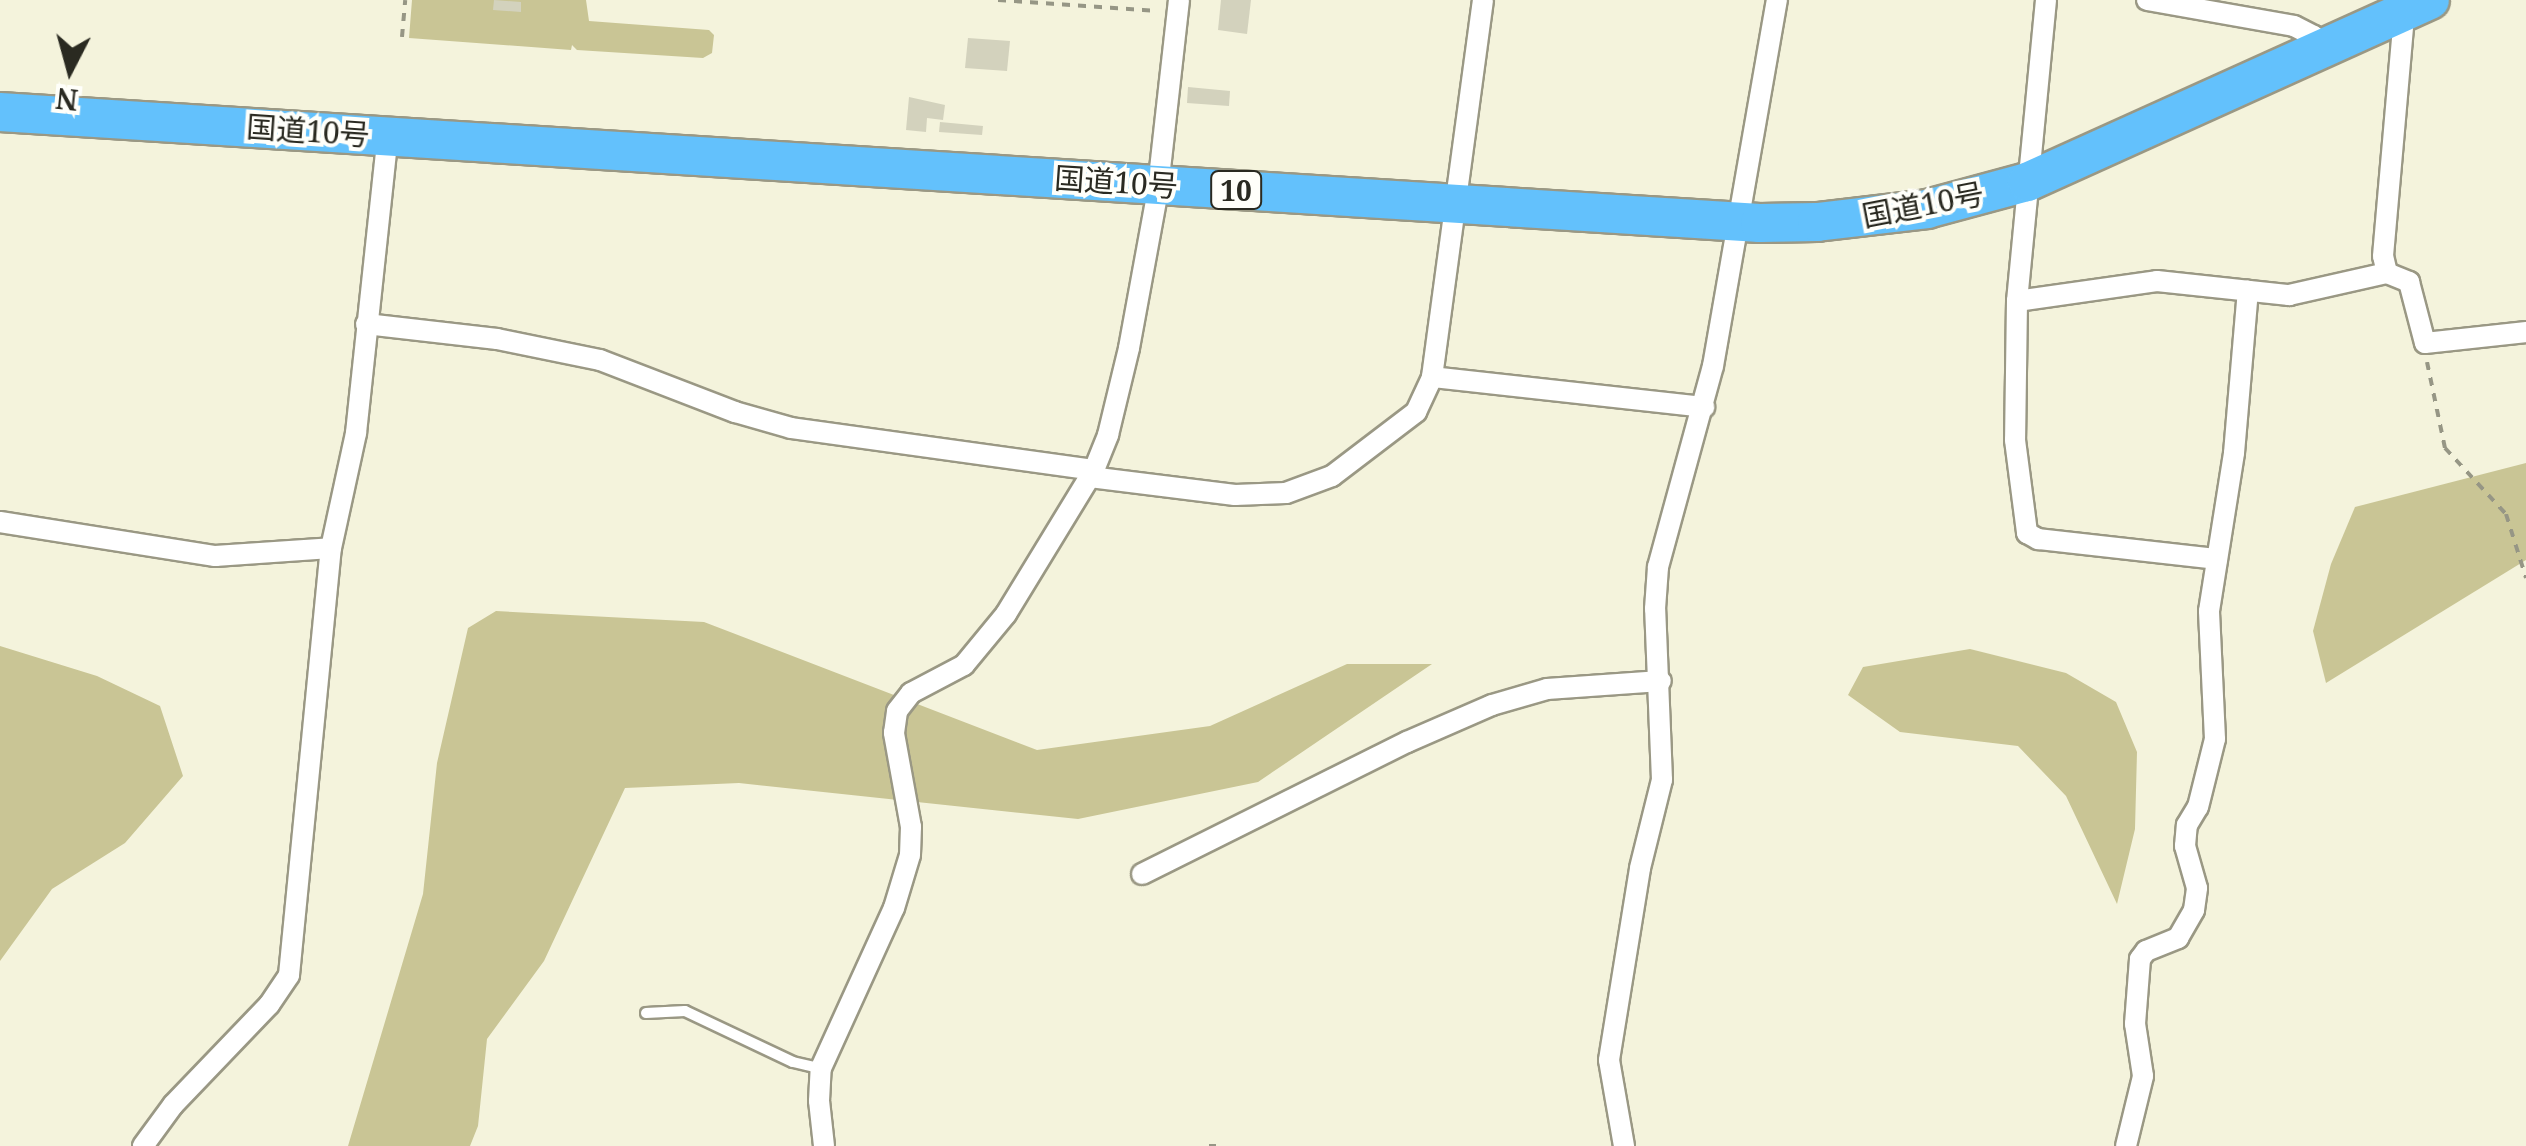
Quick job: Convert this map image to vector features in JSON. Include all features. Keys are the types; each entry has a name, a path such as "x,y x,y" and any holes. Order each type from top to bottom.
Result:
{"highway":[{"name":"国道10号","path":"0,112 1738,222 1871,218 1966,200 2027,182 2414,8"}],"street":[{"path":"366,324 497,339 600,360 735,412 791,428 1235,495 1286,493 1313,486 1402,425 1426,396 1432,378 1482,0"},
{"path":"1624,1146 1609,1060 1640,868 1662,780 1661,681 1655,609 1658,567 1704,407 1777,0"},
{"path":"2046,0 2018,302 2015,440 2027,534 2038,539 2216,560"},
{"path":"2148,0 2294,26 2314,36 2321,50"},
{"path":"824,1146 819,1101 822,1068 894,908 910,855 911,827 894,733 897,710 911,693 970,660 1006,614 1092,473 1108,435 1130,348 1158,185 1178,6"},
{"path":"2386,273 2383,256 2403,26 2414,8"},
{"path":"143,1146 172,1105 269,1004 289,975 331,548 356,433 388,136"},
{"path":"2018,302 2157,281 2288,295 2386,273 2408,282 2425,343 2526,332"},
{"path":"2126,1146 2143,1076 2135,1024 2140,958 2146,951 2178,938 2194,910 2197,888 2185,846 2186,826 2198,808 2215,739 2209,611 2234,453 2248,291"},
{"path":"1432,378 1704,407"},
{"path":"0,522 215,556 331,548"},
{"path":"1142,874 1407,742 1492,705 1547,690 1661,681"}],"lane":[{"path":"646,1013 686,1011 792,1062 822,1068"}],"path":[{"path":"402,37 404,0"},
{"path":"998,0 1178,6"},
{"path":"2425,343 2431,396 2445,448 2506,514 2526,578"}],"shaded area":[{"path":"412,0 586,0 589,21 709,30 714,35 712,53 703,58 577,50 572,45 571,50 409,38"},
{"path":"2526,463 2526,560 2326,683 2313,631 2331,564 2355,507"},
{"path":"496,611 704,622 1037,750 1210,726 1347,664 1432,664 1258,782 1078,819 739,783 625,788 544,961 487,1039 478,1126 470,1146 348,1146 423,894 437,763 468,628"},
{"path":"0,646 97,676 160,706 183,776 125,843 52,889 0,961"},
{"path":"1970,649 2066,673 2116,702 2137,752 2135,829 2117,904 2066,796 2018,746 1900,732 1848,695 1863,667"}],"building":[{"path":"494,0 521,2 521,12 493,10"},
{"path":"1221,0 1251,0 1247,34 1218,30"},
{"path":"968,38 1010,41 1007,71 965,68"},
{"path":"1188,87 1230,91 1229,106 1187,103"},
{"path":"909,97 945,105 943,120 927,118 926,132 906,130"},
{"path":"940,122 983,126 982,135 939,132"}]}
